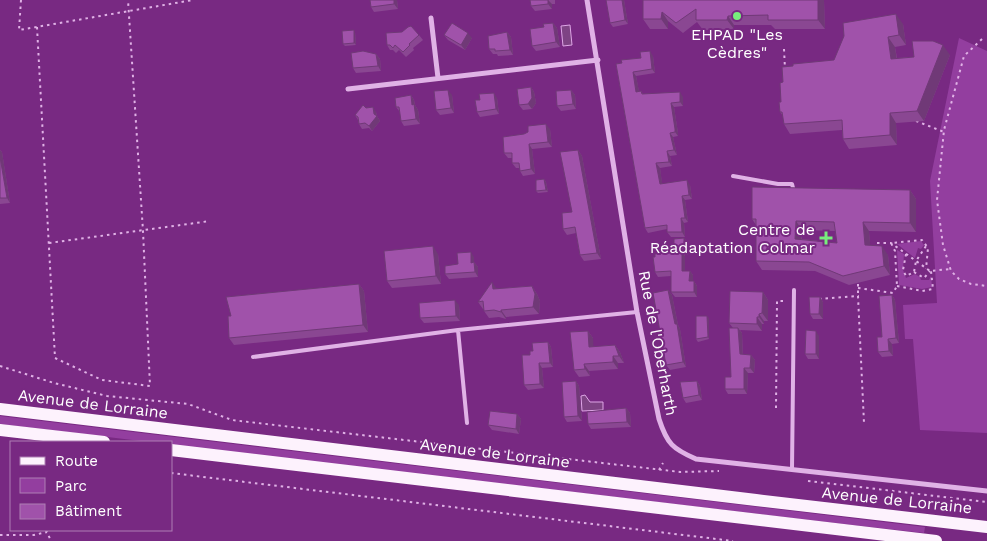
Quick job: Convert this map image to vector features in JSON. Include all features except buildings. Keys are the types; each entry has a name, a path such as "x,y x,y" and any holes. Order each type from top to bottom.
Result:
{"main road":[{"name":"Avenue de Lorraine","path":"0,409 987,527"},
{"path":"0,430 95,441"},
{"path":"172,450 936,541"}],"street":[{"name":"Rue de l'Oberharth","path":"588,0 636,312 659,419 664,436 672,447 696,460 987,490"},
{"path":"431,18 438,78"},
{"path":"348,89 598,60"}],"lane":[{"path":"733,176 778,184 792,184 794,193"},
{"path":"792,469 794,290"},
{"path":"253,357 458,330 636,312"},
{"path":"458,330 467,423"}],"path":[{"path":"21,0 19,30 193,0"},
{"path":"37,27 55,358 102,380 150,386 143,231 128,0"},
{"path":"982,39 964,56 944,132 937,200 943,246 950,269 959,278 971,284 987,286"},
{"path":"784,49 786,74"},
{"path":"914,120 944,132"},
{"path":"49,243 210,221"},
{"path":"877,243 922,240 928,248 926,269"},
{"path":"891,243 926,269 931,271 950,269"},
{"path":"858,288 893,293 897,286 895,251 891,243"},
{"path":"914,272 916,261 926,246"},
{"path":"906,253 903,270 906,276 914,272"},
{"path":"897,286 922,291 933,289 931,271"},
{"path":"914,272 924,278 931,271"},
{"path":"858,284 864,423"},
{"path":"776,408 777,301 858,296"},
{"path":"0,366 60,385 107,396 188,404 232,420 659,470 680,472 726,471"},
{"path":"659,470 662,463"},
{"path":"172,474 733,541"},
{"path":"802,480 987,502"},
{"path":"0,535 34,535 46,531 51,541"}],"green space":[{"path":"959,38 987,51 987,433 920,430 913,339 905,339 903,305 937,303 930,181"},
{"path":"921,241 924,245 921,249 918,248 915,258 897,244"},
{"path":"897,250 904,254 903,270 906,278 915,274 921,280 929,280 931,276 932,287 922,289 899,285"},
{"path":"0,416 925,527 924,533 172,445 172,441 141,441 0,424"}],"shaded area":[{"path":"570,25 572,45 563,46 561,26"},
{"path":"585,395 590,402 603,402 603,410 582,411 581,396"}],"place":[{"name":"EHPAD \"Les Cèdres\"","path":"737,16"},
{"name":"Centre de Réadaptation Colmar","path":"826,238"}]}
